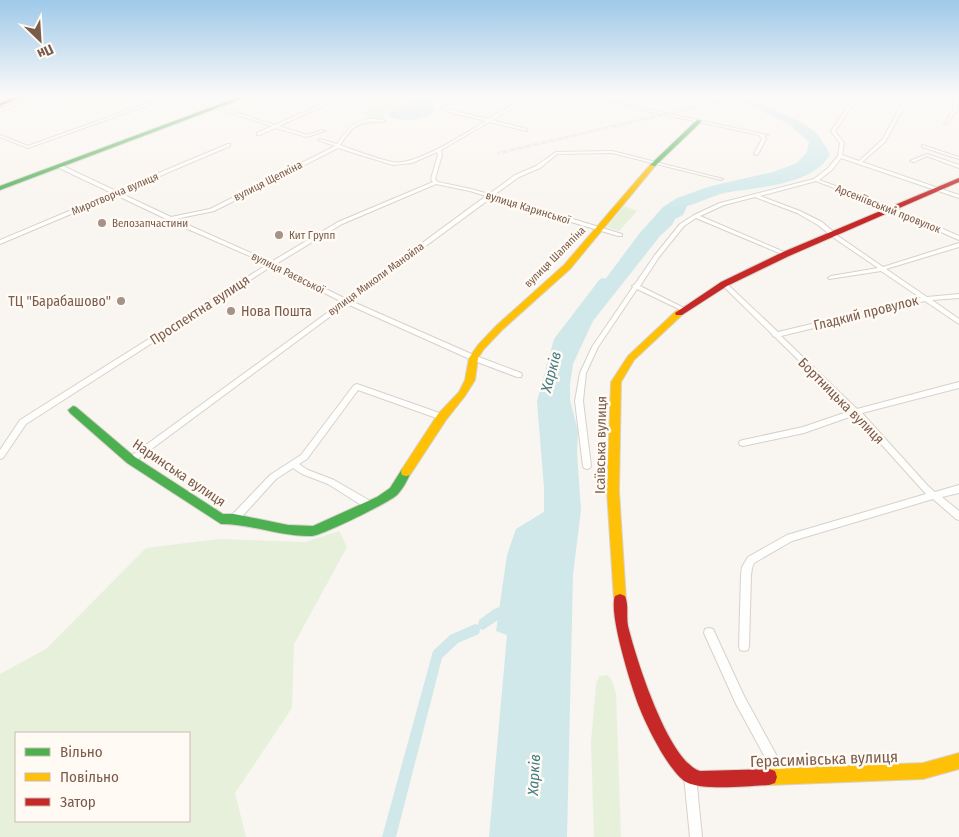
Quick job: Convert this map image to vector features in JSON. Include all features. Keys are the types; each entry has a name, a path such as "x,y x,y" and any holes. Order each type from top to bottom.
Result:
{"street":[{"path":"0,136 28,147 61,135"},
{"path":"0,188 143,135"},
{"name":"вулиця Щепкіна","path":"170,219 212,210 337,147 345,135"},
{"path":"320,140 393,164 418,160 464,135"},
{"name":"вулиця Шаляпіна","path":"394,491 442,417 462,394 470,380 474,358 481,347 499,328 567,267 600,230 621,201 655,163 684,135"},
{"path":"756,154 764,139 764,135"},
{"path":"587,466 579,401 583,373 595,347 657,256 682,225 696,216 722,204 816,180 830,169 840,156 842,143 836,135"},
{"path":"859,163 884,141 887,135"},
{"name":"Миротворча вулиця","path":"0,242 229,145"},
{"path":"923,146 959,158"},
{"path":"436,183 433,179 440,155 439,150"},
{"name":"вулиця Миколи Манойла","path":"131,460 517,176 538,167 553,155 561,153 612,152 721,179"},
{"path":"840,156 959,197"},
{"path":"912,161 926,156 959,167"},
{"name":"вулиця Раєвської","path":"59,166 170,219 272,264 345,301 474,358 519,375"},
{"name":"Арсеніївський провулок","path":"816,180 891,208 959,238"},
{"name":"Ісаївська вулиця","path":"690,776 675,762 646,707 621,624 612,491 616,382 631,358 683,309 724,284 786,254 959,180"},
{"name":"вулиця Каринської","path":"436,183 620,235"},
{"name":"Проспектна вулиця","path":"0,456 23,422 272,264 340,223 436,183"},
{"path":"755,196 800,213 959,322"},
{"path":"696,216 786,254"},
{"path":"831,278 858,274 959,245"},
{"name":"Бортницька вулиця","path":"724,284 775,336 856,412 925,488 959,516"},
{"path":"635,286 683,309"},
{"name":"Гладкий провулок","path":"775,336 926,299 959,296"},
{"path":"743,444 804,430 856,412 959,385"},
{"path":"234,519 273,477 304,457 358,387 442,417"},
{"name":"Наринська вулиця","path":"73,410 131,460 221,519 234,519 288,530 314,531 394,491"},
{"path":"293,464 305,472 331,482 369,505"},
{"path":"744,646 746,575 747,566 751,560 790,538 959,489"},
{"path":"709,633 740,700 781,775"},
{"name":"Герасимівська вулиця","path":"690,776 700,779 923,771 959,762"},
{"path":"690,776 696,837"}],"green space":[{"path":"624,206 637,211 619,231 607,227"},
{"path":"339,531 347,547 294,644 292,708 235,793 246,837 0,837 0,674 46,649 146,548 219,539 305,542"},
{"path":"608,675 616,693 621,837 594,837 591,742 596,685 599,676"}],"water":[{"path":"801,135 818,135 830,154 822,165 811,173 783,183 724,193 687,206 683,215 675,219 672,225 660,236 593,321 573,364 570,400 578,431 577,453 581,510 573,575 567,837 489,837 507,635 496,631 507,555 516,529 552,507 556,492 546,445 549,387 559,346 639,234 663,207 677,198 711,186 773,172 797,163 807,152 809,142"}],"waterway":[{"name":"Харків","path":"552,525 552,488 544,401 560,339 604,281"},
{"path":"483,624 498,613 508,610"},
{"path":"389,837 437,655 454,639 475,630"}],"railway":[{"path":"499,153 576,135"}],"traffic: fast":[{"path":"0,188 142,135"},
{"path":"652,166 684,135"},
{"path":"73,410 131,460 221,519 234,519 288,530 314,531 381,500 394,491 406,472"}],"traffic: slow":[{"path":"406,472 442,417 462,394 470,380 474,358 481,347 499,328 567,267 652,166"},
{"path":"620,600 613,491 616,382 631,358 679,313"},
{"path":"769,777 923,771 959,761"}],"traffic: jam":[{"path":"679,313 724,284 786,254 959,180"},
{"path":"620,600 621,624 646,707 675,761 690,776 700,779 769,777"}],"place":[{"name":"Велозапчастини","path":"102,223"},
{"name":"Кит Групп","path":"279,235"},
{"name":"ТЦ \"Барабашово\"","path":"121,301"},
{"name":"Нова Пошта","path":"231,311"}]}
